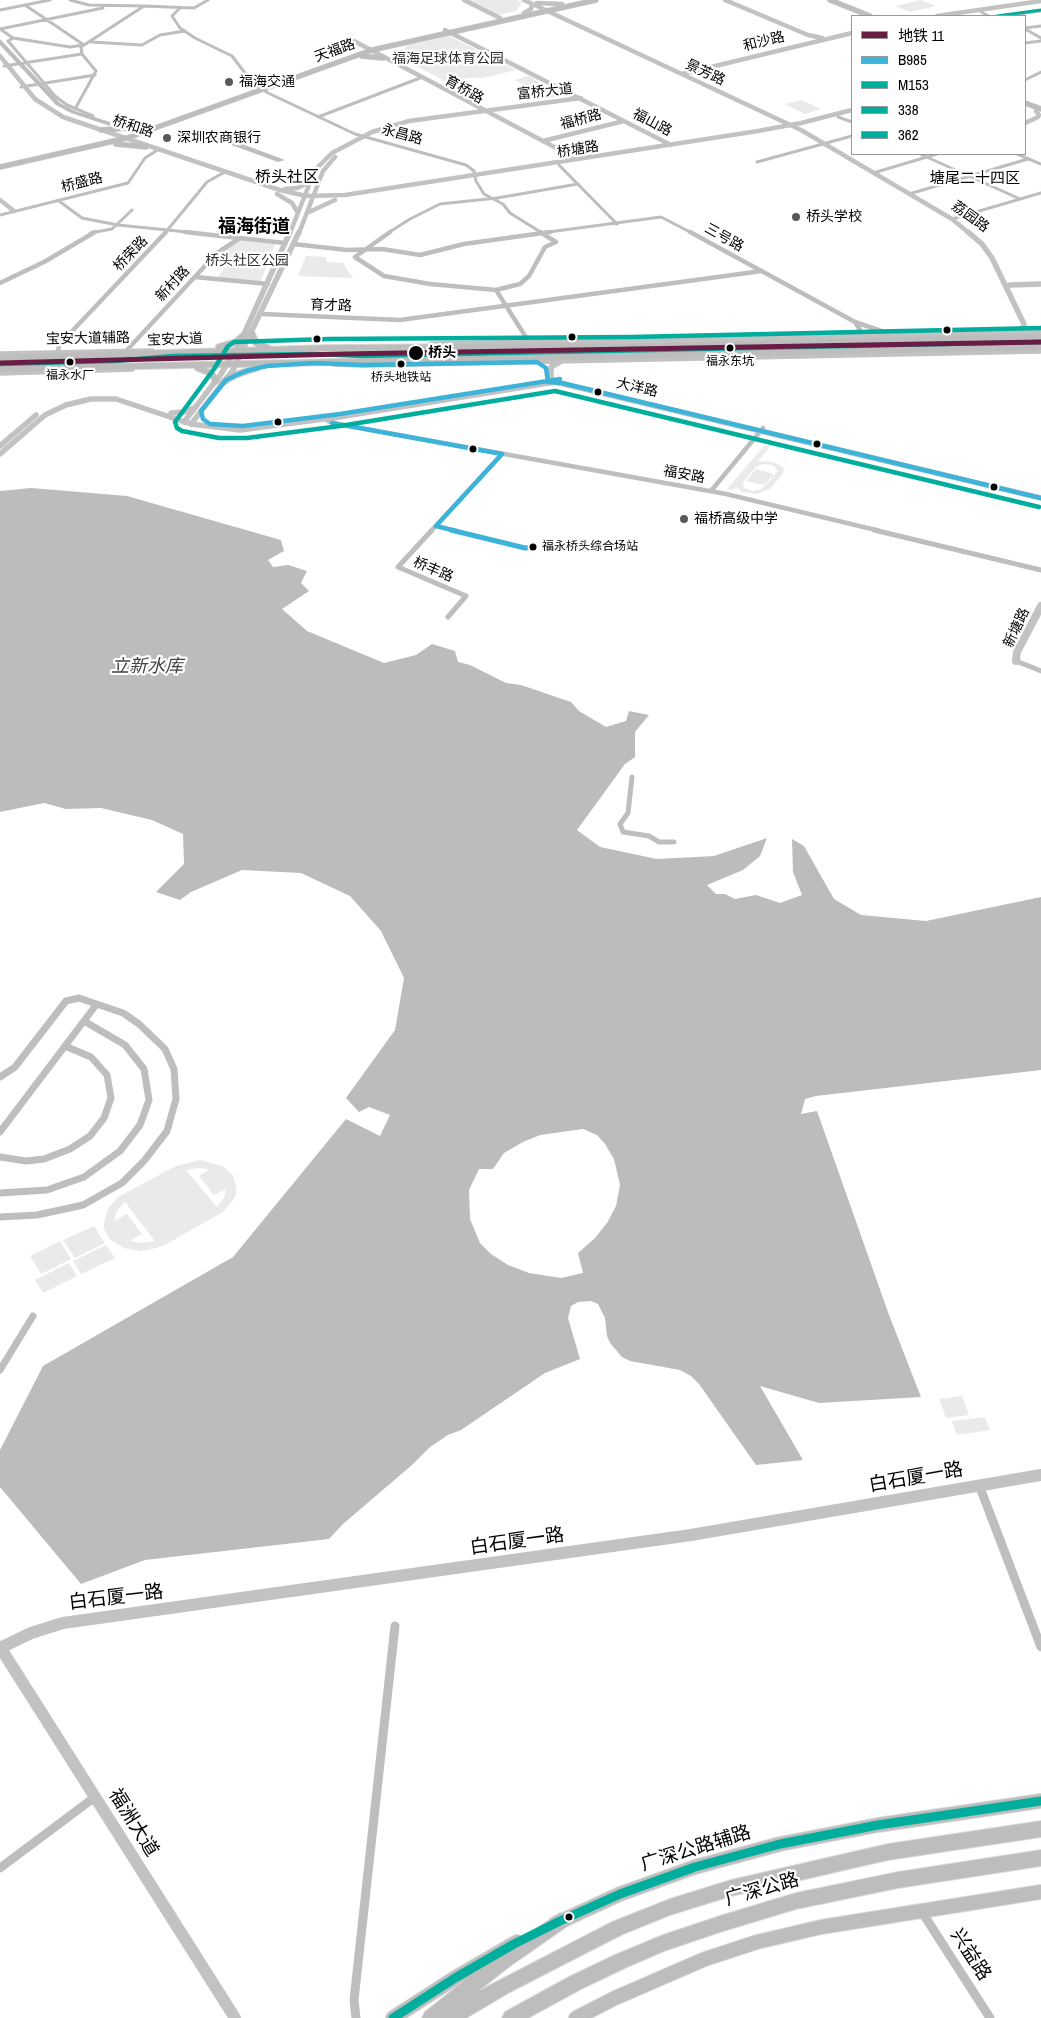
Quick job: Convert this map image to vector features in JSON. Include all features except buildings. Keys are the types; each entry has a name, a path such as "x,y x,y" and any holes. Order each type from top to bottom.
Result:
{"highway":[{"name":"广深公路","path":"450,2018 504,1986 568,1952 618,1928 679,1904 731,1888 888,1852 1041,1830"},
{"name":"广深公路","path":"511,2018 566,1988 663,1944 796,1901 898,1880 1041,1858"},
{"path":"431,2018 504,1960 560,1921"}],"main road":[{"name":"天福路","path":"258,88 346,59 369,49 399,44 500,18 582,0"},
{"name":"天福路","path":"564,5 596,0"},
{"path":"725,0 808,35"},
{"path":"532,2 564,5"},
{"path":"828,2 856,15"},
{"path":"828,2 867,15"},
{"name":"天福路","path":"0,165 84,144 121,137 369,49 531,14 546,9"},
{"path":"346,59 363,56 385,58 384,54 387,49 399,44"},
{"path":"1026,105 1039,111"},
{"path":"84,144 96,136 121,130 148,128"},
{"path":"148,128 142,138 148,146"},
{"name":"天福路","path":"0,165 96,136 121,137"},
{"path":"96,136 120,144 148,146"},
{"path":"239,351 244,335 305,197"},
{"path":"328,348 529,342 901,336 1041,331"},
{"path":"252,334 254,341 259,345 284,350"},
{"path":"187,353 227,346 236,342 244,335"},
{"name":"宝安大道","path":"0,358 328,348 641,346 1041,338"},
{"name":"宝安大道","path":"0,369 1041,347"},
{"name":"宝安大道辅路","path":"0,354 127,350 177,353"},
{"path":"550,381 551,366 563,361 1041,351"},
{"path":"198,409 219,382 246,371 267,366 290,364"},
{"path":"185,365 207,371 214,375 219,382"},
{"name":"大洋路","path":"210,424 243,426 323,417"},
{"name":"广深公路辅路","path":"393,2018 455,1978 560,1921 620,1894 695,1867 780,1844 878,1825 1041,1801"},
{"path":"576,2018 615,1998 705,1959 757,1942 822,1927 1041,1892"}],"street":[{"path":"0,10 50,0"},
{"path":"70,0 83,4 117,6 155,5 181,8 194,8 208,0"},
{"path":"132,0 143,6"},
{"path":"155,5 160,0"},
{"path":"464,0 500,18"},
{"name":"景芳路","path":"524,0 532,2 556,15 795,126"},
{"path":"524,13 531,9 532,2"},
{"path":"959,15 1041,2"},
{"path":"944,15 1041,2"},
{"path":"25,5 83,45"},
{"path":"561,15 564,5"},
{"path":"0,29 117,6"},
{"path":"0,29 13,38 70,47 83,45 91,42 143,6"},
{"path":"181,8 172,16 180,28 185,31"},
{"name":"景芳路","path":"546,9 795,126 875,172"},
{"path":"1010,15 1041,11"},
{"path":"981,12 987,15"},
{"path":"531,14 556,15"},
{"path":"1026,28 1041,26"},
{"path":"1026,29 1041,39"},
{"path":"91,42 142,45 160,35 185,31"},
{"name":"永昌路","path":"185,31 232,56 245,72 247,83 365,137 462,163 470,167 474,170 474,176 484,194 502,204 510,212 545,234"},
{"name":"福山路","path":"448,32 670,146"},
{"name":"和沙路","path":"684,74 851,33"},
{"path":"808,35 826,39"},
{"path":"808,35 814,42"},
{"path":"13,38 8,41 60,101 93,116"},
{"path":"1026,43 1041,39"},
{"path":"1034,42 1041,45"},
{"path":"75,109 96,71 80,50 83,45"},
{"name":"育桥路","path":"369,49 484,114 562,153"},
{"path":"2,62 26,63 82,54"},
{"name":"育桥路","path":"385,58 471,103 484,114 506,122 544,142 572,160"},
{"name":"桥和路","path":"2,62 35,103 46,111 96,136 121,137 273,190"},
{"path":"675,68 696,71 693,77"},
{"path":"1026,80 1041,72"},
{"path":"23,86 94,75"},
{"path":"318,116 420,78"},
{"name":"富桥大道","path":"305,197 318,166 332,153 365,137 436,118 484,114 503,108 578,99"},
{"name":"富桥大道","path":"436,118 484,114 578,99"},
{"path":"471,103 503,108"},
{"path":"506,122 502,117 504,113 518,108"},
{"name":"桥塘路","path":"795,126 851,111"},
{"name":"桥塘路","path":"474,176 559,165 795,126 851,111"},
{"path":"1026,124 1038,117 1039,111"},
{"path":"839,116 851,122"},
{"path":"1026,125 1041,118"},
{"name":"福桥路","path":"544,142 622,121"},
{"path":"756,162 851,136"},
{"name":"富桥大道","path":"314,198 322,175 329,163 365,137"},
{"name":"桥和路","path":"148,146 273,190 305,197"},
{"name":"桥塘路","path":"305,197 344,196 670,146"},
{"name":"桥盛路","path":"0,215 128,183 145,158 156,150"},
{"path":"922,155 1020,199"},
{"path":"875,172 933,155"},
{"path":"1019,155 1041,164"},
{"path":"911,193 1028,159"},
{"path":"559,165 617,224"},
{"name":"荔园路","path":"875,172 978,235 990,248 1027,320 1033,327 1041,331"},
{"name":"桥荣路","path":"58,352 59,345 158,242 207,182 223,173"},
{"path":"313,175 322,175"},
{"path":"273,190 293,188 311,182"},
{"path":"545,234 556,242 545,247 529,276 520,284 496,290 430,284 384,276 355,257 410,219 440,204 578,184"},
{"path":"318,187 328,193 344,196"},
{"path":"273,190 292,203 298,212"},
{"path":"954,219 1041,193"},
{"path":"308,212 344,196"},
{"path":"219,382 228,365 252,334 314,198"},
{"path":"0,200 14,211"},
{"path":"59,201 82,218 118,225 285,242"},
{"path":"0,283 44,262 91,233 112,229 132,210"},
{"name":"三号路","path":"617,224 661,217 855,322 879,331 901,336"},
{"name":"荔园路","path":"954,219 982,244 992,258 1024,324 1021,329 1015,332"},
{"path":"294,222 304,222"},
{"path":"293,244 347,250 382,249 400,253 420,254 464,244 617,224"},
{"name":"新村路","path":"127,350 217,253 240,238"},
{"name":"育才路","path":"262,314 400,320 762,271"},
{"path":"195,277 268,284"},
{"path":"1010,285 1041,284"},
{"path":"496,290 529,342"},
{"path":"851,337 860,330 855,322"},
{"path":"219,382 236,364 239,351"},
{"path":"314,363 363,365 563,361"},
{"path":"537,362 545,367 550,381"},
{"name":"宝安大道辅路","path":"0,373 117,370 172,365"},
{"name":"大洋路","path":"189,421 220,429 240,430 550,381 762,429 1041,496"},
{"path":"0,446 26,422 46,408 62,400 83,395 104,393 118,395 189,421"},
{"path":"0,454 45,415 66,405 86,399 116,399 189,421"},
{"path":"171,413 198,409"},
{"path":"189,421 198,409"},
{"path":"198,409 202,418 210,424"},
{"name":"福安路","path":"323,417 338,424 711,491 1041,570"},
{"name":"大洋路","path":"189,421 210,424"},
{"path":"711,491 762,429"},
{"name":"桥丰路","path":"448,617 466,596 398,567 502,454"},
{"name":"新塘路","path":"1016,661 1016,652 1041,606"},
{"path":"1016,661 1041,671"},
{"path":"632,777 628,813 620,824 623,832 649,836 659,842 674,842"},
{"path":"0,1077 15,1067 66,1001 79,998 123,1013 139,1024 165,1049 174,1069 176,1099 167,1131 144,1161 122,1183 83,1204 37,1215 0,1218"},
{"path":"1,1130 96,1005"},
{"path":"0,1193 47,1190 84,1177 120,1151 140,1125 149,1100 144,1069 125,1045 84,1021"},
{"path":"0,1157 26,1161 44,1159 70,1149 90,1136 104,1118 111,1098 107,1075 92,1057 65,1046"},
{"path":"0,1370 33,1316"},
{"name":"白石厦一路","path":"0,1647 31,1633 63,1622 691,1535 1041,1475"},
{"path":"979,1485 1041,1647"},
{"path":"356,2018 354,2000 395,1626"},
{"name":"福洲大道","path":"0,1647 235,2018"},
{"path":"0,1868 95,1797"},
{"name":"兴益路","path":"921,1911 990,2018"}],"green space":[{"path":"467,0 516,0 522,2 516,11 497,15"},
{"path":"921,0 936,6 910,12 895,6"},
{"name":"福海足球体育公园","path":"449,36 516,70 483,78 469,78 448,83 400,57 406,46"},
{"path":"528,76 561,94 549,98 515,80"},
{"path":"801,100 821,109 805,114 785,104"},
{"name":"桥头社区公园","path":"239,240 275,244 260,283 217,278 227,265 215,258"},
{"path":"306,256 326,257 327,262 343,263 353,278 298,276"},
{"path":"765,445 770,447 758,461 773,462 784,469 770,489 756,494 742,492 736,487 733,490 727,489","holes":["762,464 773,465 778,471 762,489 752,491 744,488 743,482 756,467"]},
{"path":"756,469 774,474 764,485 746,481"},
{"path":"200,1160 222,1166 233,1175 236,1194 233,1200 223,1212 165,1245 140,1251 124,1248 111,1240 104,1229 104,1222 108,1209 118,1197 176,1166","holes":["210,1169 199,1176 214,1195 226,1189 224,1198 217,1207 186,1170","125,1202 154,1240 154,1241 141,1243 130,1241 142,1234 127,1214 114,1221 117,1211"]},
{"path":"94,1226 105,1243 75,1258 63,1240"},
{"path":"60,1241 71,1259 41,1274 30,1256"},
{"path":"106,1245 115,1258 81,1274 73,1261"},
{"path":"69,1263 77,1276 43,1293 35,1280"},
{"path":"962,1396 969,1415 946,1418 939,1399"},
{"path":"985,1417 990,1430 957,1435 952,1421"}],"water":[{"path":"205,129 285,160 278,162 196,132"},
{"name":"立新水库","path":"31,488 127,496 281,540 284,551 268,560 273,567 288,565 307,571 301,583 309,591 282,609 307,631 384,663 416,655 432,644 455,651 458,662 470,665 506,683 521,685 571,702 579,711 606,727 626,721 629,711 649,715 635,732 635,757 625,764 577,830 600,847 657,859 714,856 767,838 760,856 743,870 707,885 716,894 725,894 735,899 756,895 780,903 802,895 793,872 792,839 804,846 834,899 861,915 926,921 1041,897 1041,1070 816,1096 805,1099 801,1114 817,1111 889,1315 921,1397 819,1403 760,1386 803,1460 756,1465 699,1384 691,1376 680,1370 630,1361 622,1357 610,1343 607,1336 605,1318 598,1304 591,1301 578,1302 571,1306 568,1318 580,1359 545,1373 461,1430 448,1435 430,1447 412,1465 343,1524 329,1539 145,1560 81,1584 0,1487 0,1450 43,1366 233,1257 346,1119 380,1136 390,1115 369,1107 359,1112 346,1098 395,1030 404,978 381,931 350,896 301,873 242,870 191,892 180,900 156,892 184,864 183,834 152,820 101,808 66,809 44,803 0,812 0,491","holes":["583,1129 597,1135 614,1159 620,1185 616,1206 607,1223 595,1238 578,1253 583,1273 561,1278 529,1273 508,1265 491,1254 480,1243 470,1219 469,1190 479,1169 493,1169 504,1153 540,1135"]}],"waterway":[{"path":"0,41 58,104 73,112 107,124"}],"metro line":[{"name":"11","path":"0,363 342,354 1041,342"}],"transit line":[{"name":"M153","path":"1004,15 1041,10"},
{"name":"M153","path":"1039,507 555,391 340,426 247,438 219,438 182,431 177,428 175,422 214,369 228,346 234,342 328,339 631,337 1041,328"},
{"name":"338","path":"0,364 116,361 172,356 314,354 363,356 1041,342"},
{"name":"B985","path":"201,411 226,380 246,371 267,366 314,363 363,365 537,362 546,368 548,382 562,383 1041,498"},
{"name":"B985","path":"201,411 203,419 210,424 243,426 340,414 560,379"},
{"name":"B985","path":"332,423 502,454"},
{"name":"B985","path":"436,526 502,454"},
{"name":"B985","path":"436,526 525,548 533,547"},
{"name":"362","path":"393,2018 455,1978 514,1944 620,1894 695,1867 780,1844 878,1825 1041,1801"}],"place":[{"name":"福海交通","path":"229,82"},
{"name":"深圳农商银行","path":"167,138"},
{"name":"桥头学校","path":"796,217"},
{"name":"福永东坑","path":"730,348"},
{"name":"桥头","path":"416,353"},
{"name":"福永水厂","path":"70,362"},
{"name":"桥头地铁站","path":"401,364"},
{"name":"福桥高级中学","path":"684,519"},
{"name":"福永桥头综合场站","path":"533,547"}],"district":[{"name":"桥头社区","path":"287,178"},
{"name":"塘尾二十四区","path":"975,179"},
{"name":"福海街道","path":"254,227"}]}
